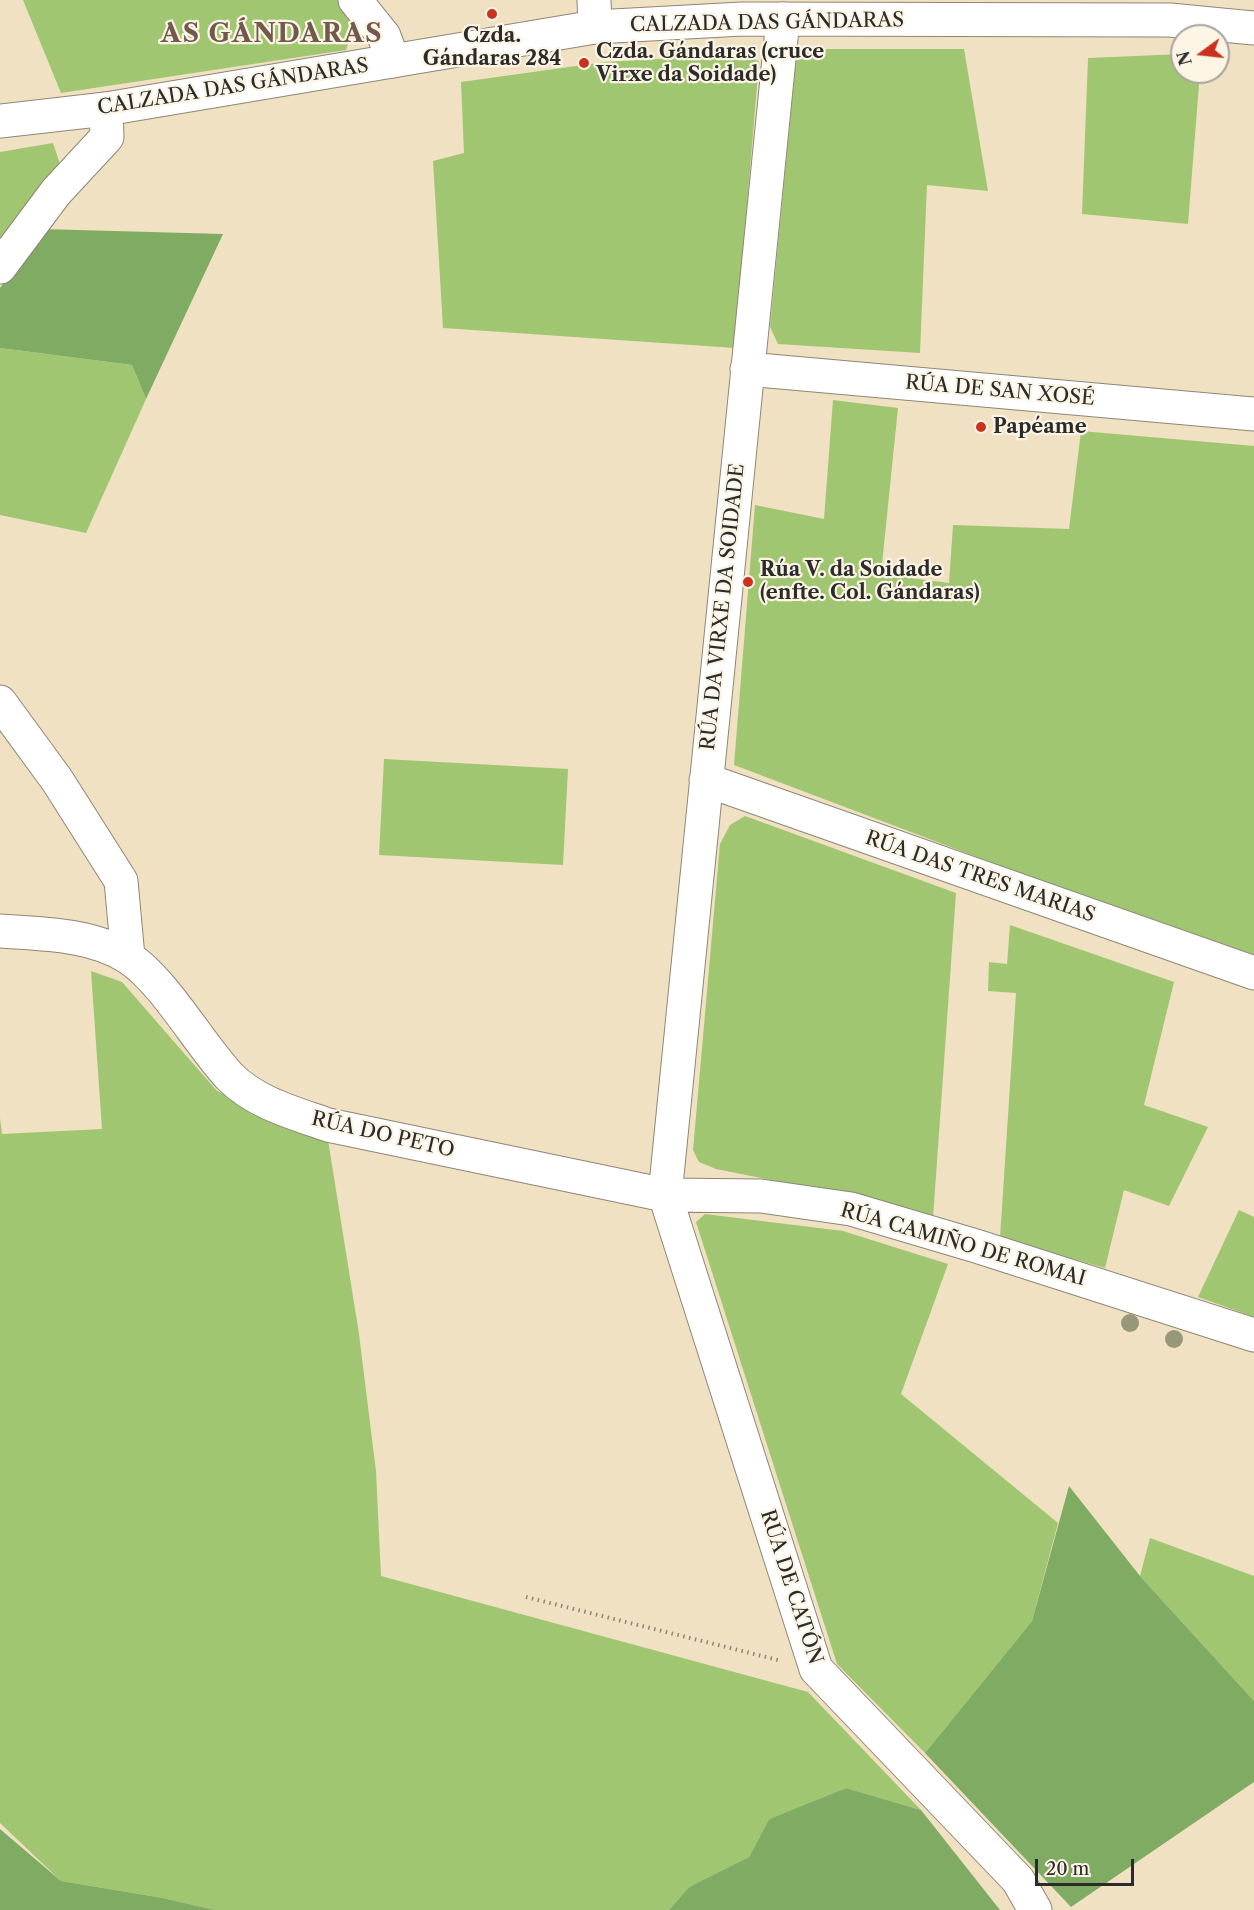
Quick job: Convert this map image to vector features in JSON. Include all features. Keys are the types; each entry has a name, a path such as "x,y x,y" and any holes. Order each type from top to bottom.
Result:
{"street":[{"path":"356,0 384,36 393,61"},
{"name":"CALZADA DAS GÁNDARAS","path":"0,121 106,109 393,61 594,14 783,20 1170,20 1254,28"},
{"name":"RÚA DA VIRXE DA SOIDADE","path":"665,1195 783,20"},
{"path":"0,267 56,192 106,136 106,109"},
{"name":"RÚA DE SAN XOSÉ","path":"747,369 1254,414"},
{"path":"0,702 57,780 121,881 128,957"},
{"name":"RÚA DAS TRES MARIAS","path":"706,780 1254,974"},
{"name":"RÚA DO PETO","path":"0,931 77,939 128,957 153,981 231,1077 249,1092 277,1107 328,1125 665,1195"},
{"name":"RÚA CAMIÑO DE ROMAI","path":"665,1195 761,1196 851,1209 976,1245 1254,1335"},
{"name":"RÚA DE CATÓN","path":"665,1195 816,1669 1018,1880 1035,1910"}],"path":[{"path":"526,1597 816,1669"}],"green space":[{"path":"23,0 342,0 351,19 352,30 346,50 61,93"},
{"path":"797,49 964,49 988,191 927,185 920,353 778,344 770,327"},
{"path":"748,54 759,62 735,348 443,328 433,161 464,153 461,82 605,62"},
{"path":"1170,55 1170,84 1199,84 1188,224 1082,214 1088,58"},
{"path":"53,143 61,167 0,240 0,152"},
{"path":"41,229 223,234 146,399 132,365 0,348 0,288"},
{"path":"0,348 132,365 146,399 86,533 0,515"},
{"path":"833,400 898,408 881,574 949,583 953,525 1069,529 1081,431 1254,446 1254,955 1027,876 734,765 755,505 824,519"},
{"path":"384,759 568,769 563,865 379,855"},
{"path":"745,816 956,893 933,1218 856,1197 716,1169 699,1162 693,1150 720,844 730,825"},
{"path":"1010,925 1174,982 1144,1105 1208,1127 1169,1206 1124,1190 1105,1268 1000,1238 1016,993 988,991 989,962 1007,964"},
{"path":"91,971 122,982 217,1091 328,1140 359,1334 376,1471 381,1576 808,1692 921,1810 846,1788 769,1819 749,1857 689,1887 669,1910 215,1910 163,1898 61,1881 0,1823 0,1118 2,1134 102,1129"},
{"path":"1239,1210 1254,1217 1254,1317 1198,1297"},
{"path":"705,1214 843,1231 948,1264 901,1394 1058,1523 1032,1621 925,1753 837,1664 696,1222"},
{"path":"1069,1486 1140,1576 1254,1701 1254,1782 1071,1907 925,1753 1032,1621"},
{"path":"1150,1538 1254,1576 1254,1701 1140,1576"},
{"path":"846,1788 921,1810 1000,1910 669,1910 689,1887 749,1857 769,1819"},
{"path":"0,1829 61,1881 163,1898 215,1910 0,1910"}],"place":[{"name":"Czda. Gándaras 284","path":"492,14"},
{"name":"Czda. Gándaras (cruce Virxe da Soidade)","path":"584,63"},
{"name":"Papéame","path":"981,427"},
{"name":"Rúa V. da Soidade (enfte. Col. Gándaras)","path":"748,582"}],"district":[{"name":"AS GÁNDARAS","path":"272,34"}]}
